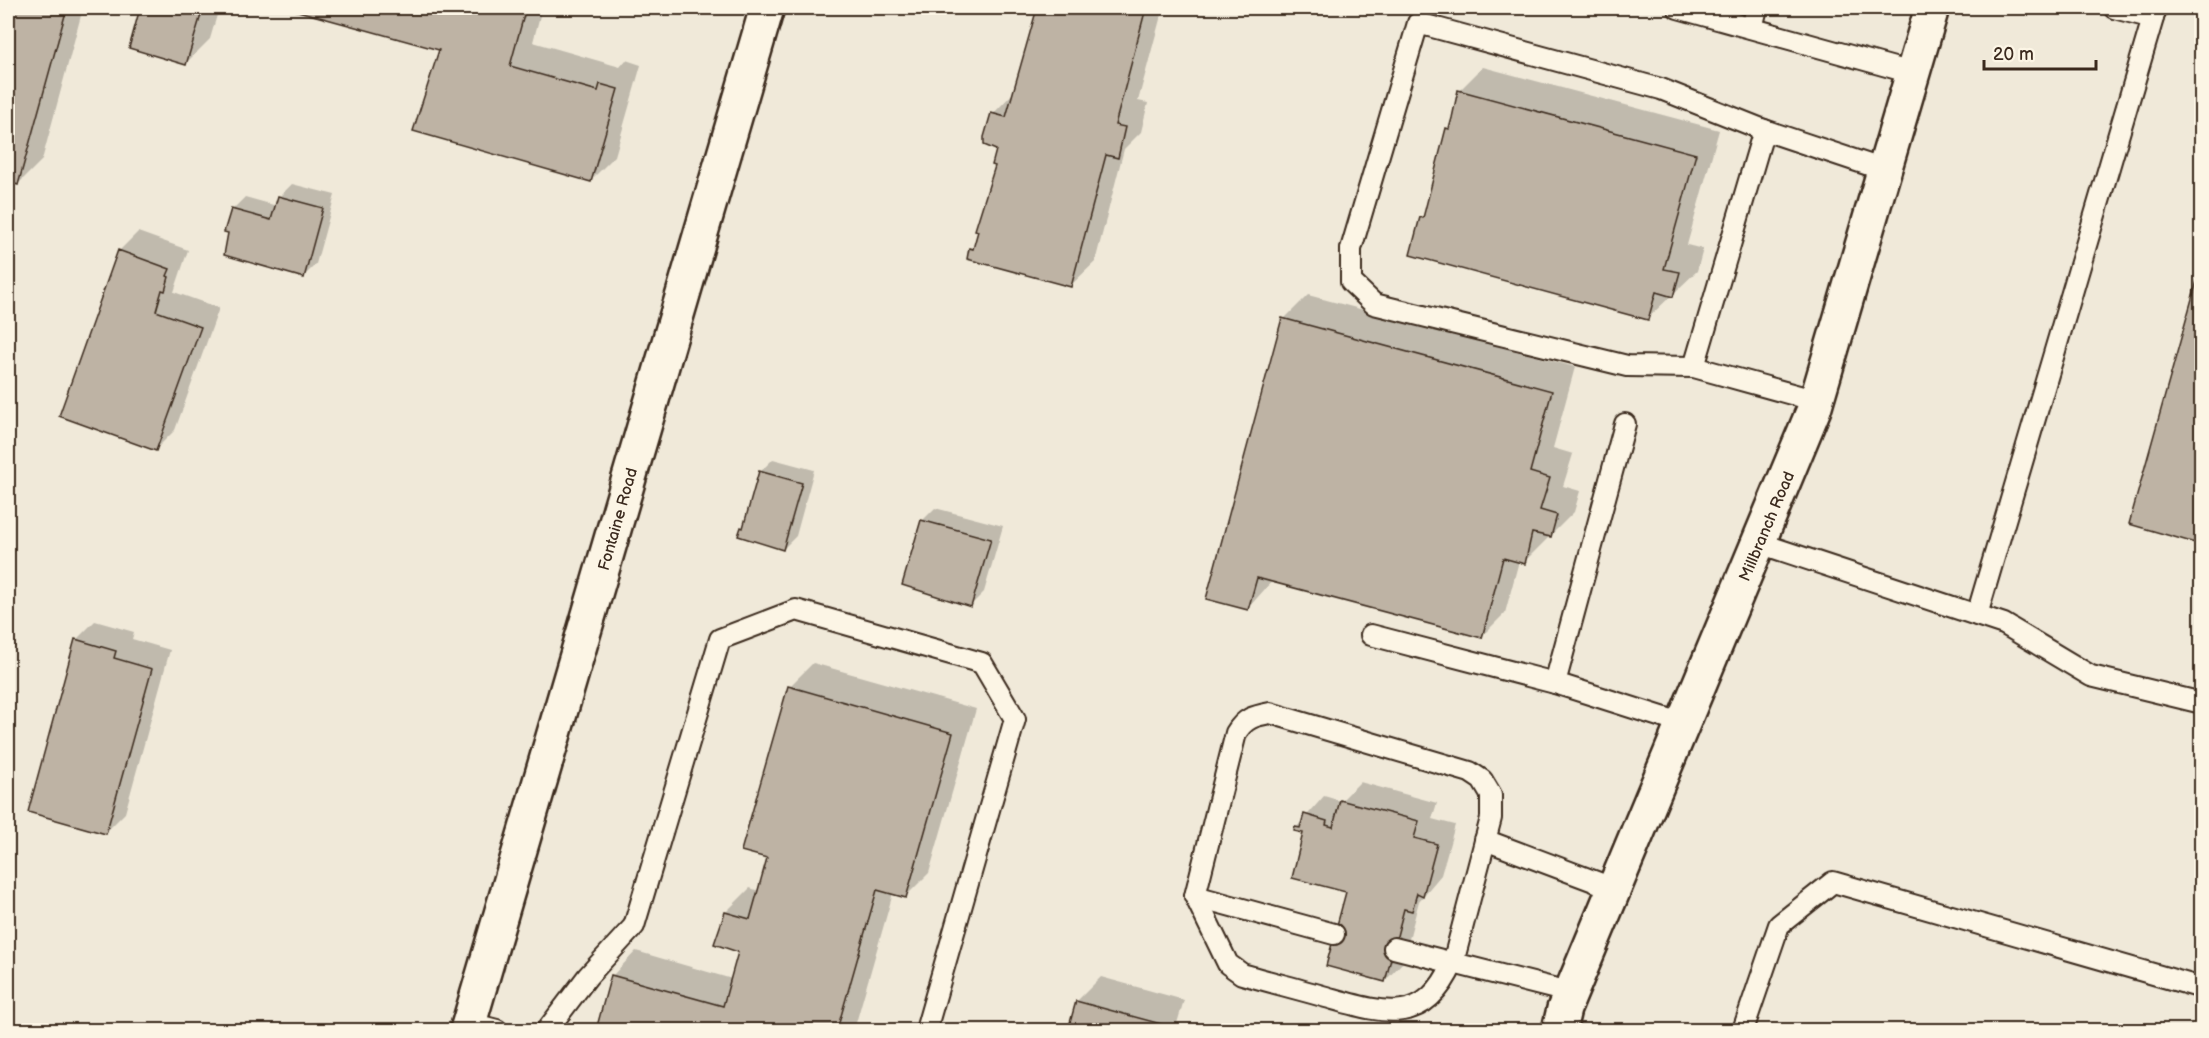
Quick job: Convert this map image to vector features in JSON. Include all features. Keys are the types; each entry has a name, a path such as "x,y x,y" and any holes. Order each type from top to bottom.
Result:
{"main road":[{"name":"Fontaine Road","path":"478,1028 767,8"},
{"name":"Millbranch Road","path":"1559,1030 1572,993 1817,400 1932,8"}],"lane":[{"path":"1678,8 1912,73"},
{"path":"1752,28 1757,8"},
{"path":"1977,615 2155,13 2114,8"},
{"path":"1817,400 1694,367 1627,366 1374,304 1351,282 1351,249 1418,23 1661,89 1764,130 1884,170"},
{"path":"1694,367 1764,130"},
{"path":"1555,683 1625,424"},
{"path":"1759,543 2004,624 2091,676 2202,703"},
{"path":"546,1030 588,976 634,926 720,639 796,610 982,663 1015,719 926,1030"},
{"path":"1371,635 1555,683 1683,724"},
{"path":"1270,713 1470,772 1482,780 1491,795 1491,818 1485,840 1453,963 1443,985 1429,999 1412,1008 1395,1012 1371,1010 1242,974 1228,964 1195,896 1236,733 1242,723 1254,716 1270,713"},
{"path":"1485,840 1615,889"},
{"path":"1743,1030 1779,925 1833,882 2202,988"},
{"path":"1195,896 1334,934"},
{"path":"1394,948 1572,993"}],"building":[{"path":"8,8 67,8 18,185 8,182"},
{"path":"140,8 203,8 186,65 129,48"},
{"path":"287,8 526,8 510,66 598,91 600,84 618,89 591,182 413,131 439,50"},
{"path":"1037,8 1146,8 1115,125 1125,127 1118,158 1106,155 1071,287 967,259 969,248 973,249 978,231 975,230 995,166 992,165 996,150 984,145 984,137 991,113 1006,117"},
{"path":"1458,90 1696,154 1664,269 1680,272 1673,297 1656,292 1648,320 1410,255 1420,217 1423,218 1446,128 1449,129"},
{"path":"278,196 323,208 304,278 224,255 228,233 224,232 231,209 271,220"},
{"path":"118,250 170,269 165,291 162,290 156,311 201,327 156,451 59,416"},
{"path":"2202,263 2202,545 2129,524"},
{"path":"1282,318 1552,391 1530,472 1550,478 1540,510 1557,515 1551,537 1532,533 1525,564 1503,558 1482,638 1257,578 1248,610 1206,599"},
{"path":"759,471 802,483 783,550 738,536 741,527 743,528"},
{"path":"921,520 991,539 971,607 902,585"},
{"path":"75,639 116,651 114,658 152,669 106,834 28,812"},
{"path":"788,686 953,733 906,898 877,890 837,1030 596,1030 611,975 723,1006 738,952 714,944 725,912 750,919 767,858 741,851"},
{"path":"1340,800 1419,821 1414,838 1437,844 1423,896 1417,893 1412,911 1404,909 1385,982 1326,966 1346,892 1292,878 1303,833 1294,831 1295,827 1300,828 1304,814 1327,821 1326,825 1333,827"},
{"path":"1076,1001 1161,1024 1159,1030 1068,1030"}]}
